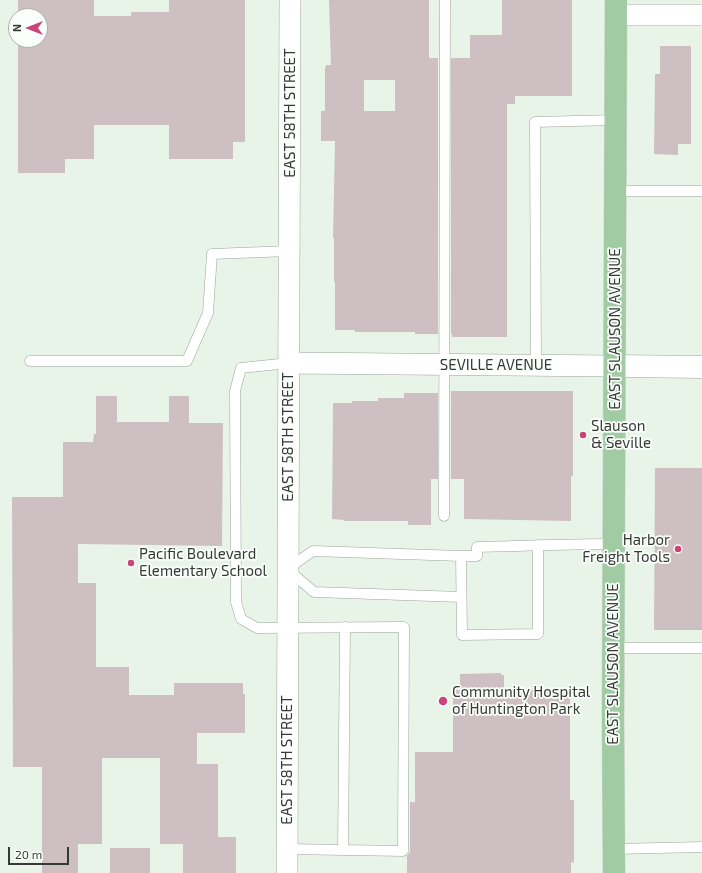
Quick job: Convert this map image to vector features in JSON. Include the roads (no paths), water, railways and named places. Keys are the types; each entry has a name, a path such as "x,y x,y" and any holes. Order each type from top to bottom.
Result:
{"main road":[{"name":"EAST SLAUSON AVENUE","path":"614,873 613,648 616,7"}],"street":[{"name":"EAST 58TH STREET","path":"287,873 290,0"},
{"path":"616,7 702,15"},
{"name":"SEVILLE AVENUE","path":"289,363 702,367"}],"lane":[{"path":"444,516 445,0"},
{"path":"536,365 535,122 615,120"},
{"path":"615,191 702,191"},
{"path":"30,361 187,361 208,313 212,254 289,251"},
{"path":"287,850 403,851 404,627 256,628 241,619 236,602 235,391 241,368 289,363"},
{"path":"460,596 314,592 287,569 313,551 478,556 478,547 614,544"},
{"path":"460,556 462,635 538,634 538,545"},
{"path":"343,850 345,627"},
{"path":"613,648 702,648"},
{"path":"613,849 702,847"}],"place":[{"name":"Slauson & Seville","path":"583,435"},
{"name":"Harbor Freight Tools","path":"678,549"},
{"name":"Pacific Boulevard Elementary School","path":"131,563"},
{"name":"Community Hospital of Huntington Park","path":"443,701"}]}
